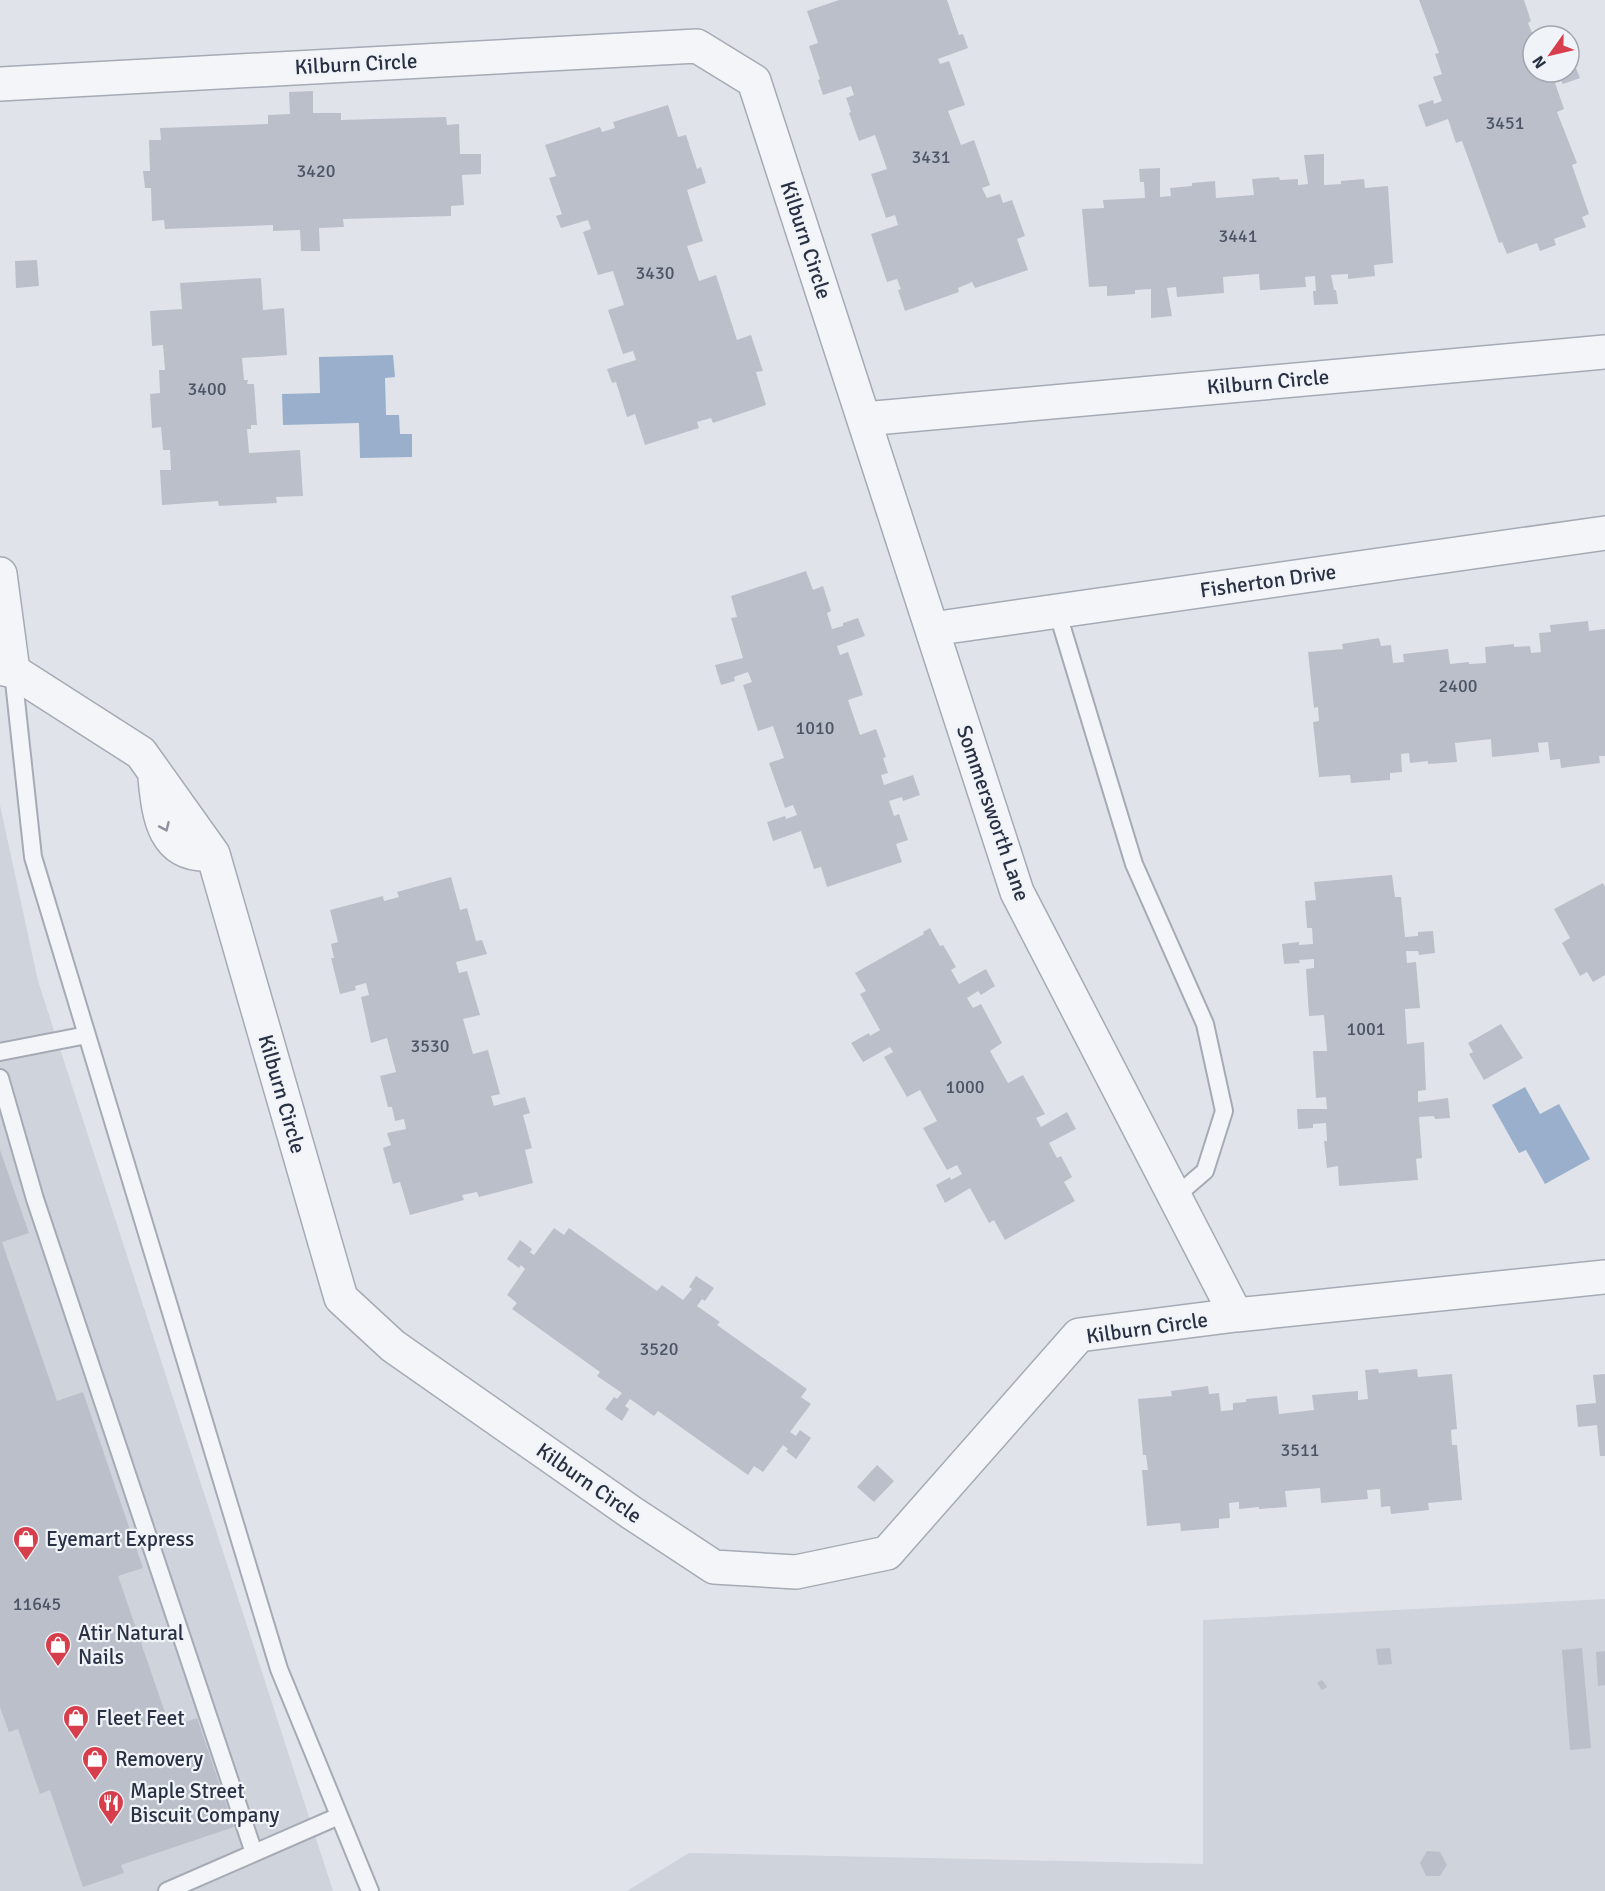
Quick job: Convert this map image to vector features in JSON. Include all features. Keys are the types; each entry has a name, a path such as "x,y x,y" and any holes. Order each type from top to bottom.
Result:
{"street":[{"name":"Kilburn Circle","path":"0,84 697,46 754,81 864,419 1605,352"},
{"name":"Sommersworth Lane","path":"864,419 1017,892 1236,1315"},
{"name":"Fisherton Drive","path":"932,629 1605,533"},
{"path":"0,574 7,669"},
{"name":"Kilburn Circle","path":"7,669 141,753 154,770 159,811 166,833 176,845 199,855 213,854 341,1298 393,1346 632,1513 714,1567 796,1572 887,1553 1079,1335 1236,1315 1605,1277"}],"lane":[{"path":"1057,611 1134,864 1205,1024 1224,1111 1204,1171 1176,1196"},
{"path":"7,669 33,857 279,1669 370,1891"},
{"path":"0,1052 87,1035"},
{"path":"0,1078 35,1199 254,1853"},
{"path":"167,1891 339,1816"}],"shaded area":[{"path":"0,805 38,981 333,1891 0,1891"},
{"path":"1605,1599 1605,1891 627,1891 689,1853 1203,1864 1203,1620"}],"water":[{"path":"393,355 395,377 385,378 386,415 399,415 400,434 412,434 412,457 360,458 359,423 283,425 282,394 320,393 319,357"},
{"path":"1525,1087 1540,1114 1559,1104 1590,1159 1545,1184 1526,1150 1519,1153 1492,1105"}],"building":[{"path":"839,0 947,0 959,35 963,34 968,48 938,59 940,64 949,61 965,105 948,111 961,145 974,140 990,185 982,188 987,198 1000,194 1003,203 1012,200 1025,236 1017,239 1028,270 975,288 972,282 958,288 959,292 905,311 897,279 887,282 871,234 898,225 895,215 886,218 871,174 887,169 875,135 859,141 846,98 854,95 851,86 823,95 809,46 818,43 807,11"},
{"path":"1419,0 1524,0 1531,21 1528,24 1521,24 1521,84 1555,84 1564,109 1557,112 1577,163 1572,165 1589,214 1582,217 1586,227 1554,239 1556,245 1540,251 1537,243 1507,254 1502,242 1499,243 1462,141 1456,143 1448,119 1426,127 1418,105 1433,100 1434,104 1442,101 1433,77 1442,74 1435,54 1439,53"},
{"path":"313,91 313,113 341,113 341,120 446,117 447,125 459,124 460,154 481,154 481,174 462,175 464,205 451,206 451,216 343,219 344,227 319,228 320,251 301,251 300,230 273,231 273,225 165,229 164,220 152,221 151,188 145,188 143,171 150,171 149,140 161,140 160,128 268,124 268,115 290,114 289,92"},
{"path":"668,105 678,137 686,135 697,169 701,167 706,183 687,190 703,241 687,246 699,281 716,275 737,340 751,335 763,371 756,372 766,405 713,423 711,418 697,422 699,428 645,445 635,414 627,417 616,382 612,383 607,369 636,360 633,351 623,354 608,310 624,305 613,271 598,275 583,232 591,229 588,220 561,228 556,216 562,214 549,178 556,176 545,145 600,127 602,132 615,128 613,122"},
{"path":"1324,154 1324,185 1364,179 1365,188 1388,186 1393,263 1374,265 1375,276 1348,279 1348,274 1331,275 1338,304 1314,305 1315,276 1305,277 1306,287 1260,290 1259,274 1223,277 1224,293 1177,297 1176,287 1167,288 1172,316 1151,318 1151,289 1135,290 1135,294 1107,296 1107,286 1089,287 1082,209 1104,208 1103,200 1145,198 1144,182 1140,182 1139,169 1160,168 1160,197 1171,196 1170,188 1215,181 1216,198 1254,195 1252,179 1279,177 1280,180 1298,179 1298,185 1308,184 1304,155"},
{"path":"37,260 39,286 16,288 15,261"},
{"path":"261,278 263,310 284,308 287,355 242,358 244,380 248,380 247,384 254,384 257,425 251,425 251,429 247,429 249,453 300,450 303,496 276,497 277,503 219,506 218,501 162,505 160,470 171,470 170,450 163,450 161,427 152,428 150,394 160,393 159,370 165,370 163,345 152,346 150,311 182,309 180,283"},
{"path":"806,571 813,590 823,586 831,611 827,613 832,629 858,618 865,636 837,646 840,655 848,652 863,695 848,700 860,735 876,729 886,757 883,758 888,773 881,775 884,785 913,775 920,795 903,801 902,797 889,801 894,816 899,814 908,840 896,844 902,862 827,887 821,867 814,869 801,831 773,841 767,822 797,815 793,805 785,808 769,763 784,758 773,726 758,731 743,685 752,682 748,672 734,677 735,681 721,685 715,665 743,658 731,618 737,617 731,596"},
{"path":"1588,621 1589,631 1605,629 1605,756 1599,756 1600,763 1561,768 1560,759 1550,760 1548,742 1538,743 1539,752 1492,757 1491,739 1455,743 1457,762 1410,763 1409,753 1401,754 1402,772 1390,773 1390,780 1351,783 1350,775 1319,777 1313,722 1319,721 1318,707 1314,708 1308,652 1343,649 1342,644 1379,638 1381,646 1391,645 1393,663 1404,662 1403,654 1448,649 1450,664 1486,663 1485,647 1514,644 1514,647 1530,646 1531,653 1541,652 1539,633 1551,632 1550,625"},
{"path":"1392,875 1395,897 1401,897 1405,937 1418,936 1418,932 1433,931 1435,953 1419,955 1418,951 1406,951 1407,963 1416,962 1420,1008 1405,1009 1407,1044 1424,1042 1426,1090 1418,1091 1418,1102 1448,1098 1450,1118 1419,1117 1422,1158 1416,1159 1418,1180 1339,1186 1338,1166 1327,1168 1324,1141 1327,1141 1326,1123 1313,1124 1313,1128 1298,1129 1297,1109 1327,1109 1326,1097 1316,1098 1313,1051 1327,1051 1324,1015 1309,1016 1306,969 1314,968 1314,959 1284,964 1282,944 1299,942 1299,945 1313,944 1312,928 1307,928 1305,901 1316,900 1314,882"},
{"path":"451,877 460,910 467,908 476,941 482,940 487,954 456,962 459,973 467,971 480,1015 463,1019 473,1054 488,1050 500,1094 491,1096 494,1106 525,1097 530,1113 523,1115 532,1148 525,1150 533,1183 479,1197 477,1192 462,1195 464,1200 410,1215 400,1182 393,1184 383,1148 391,1145 387,1133 406,1129 404,1119 395,1121 392,1107 388,1107 380,1076 396,1072 387,1038 371,1043 361,997 369,995 366,983 355,986 356,990 340,994 331,958 334,958 331,944 338,942 330,910 383,896 384,901 399,897 397,892"},
{"path":"1603,883 1605,887 1605,975 1593,982 1587,972 1580,976 1562,943 1570,938 1554,909"},
{"path":"930,928 956,967 951,970 959,984 986,969 995,986 981,995 978,991 967,998 973,1008 981,1004 1002,1043 990,1051 1008,1083 1023,1075 1045,1114 1036,1118 1041,1127 1067,1112 1076,1129 1049,1143 1057,1158 1061,1156 1072,1177 1064,1182 1075,1201 1005,1240 994,1220 989,1223 970,1188 945,1203 936,1185 950,1177 951,1180 962,1174 957,1165 947,1170 923,1128 937,1121 920,1090 907,1097 884,1057 893,1052 890,1047 863,1062 851,1043 880,1030 860,994 866,991 855,973 924,934 923,932"},
{"path":"1501,1024 1523,1058 1484,1080 1469,1054 1473,1052 1468,1043"},
{"path":"0,1150 29,1233 2,1242 57,1401 83,1392 143,1568 118,1576 170,1727 197,1718 234,1827 121,1865 124,1873 83,1887 50,1790 40,1794 18,1729 9,1732 0,1707"},
{"path":"554,1228 564,1235 569,1228 657,1291 662,1285 683,1300 692,1289 689,1287 696,1276 714,1288 705,1301 702,1299 697,1306 720,1322 717,1325 807,1389 801,1397 811,1404 790,1432 796,1436 800,1430 811,1438 796,1459 786,1451 788,1449 783,1445 763,1472 754,1466 748,1475 658,1411 654,1416 630,1399 625,1406 629,1409 622,1421 605,1409 614,1397 617,1399 622,1393 597,1376 600,1372 512,1309 517,1303 507,1295 525,1269 521,1265 519,1268 507,1259 520,1240 532,1249 530,1252 534,1255"},
{"path":"1378,1369 1379,1373 1417,1369 1418,1377 1452,1374 1457,1429 1451,1430 1452,1445 1457,1445 1462,1500 1428,1503 1429,1510 1391,1514 1390,1506 1381,1507 1380,1489 1367,1490 1368,1499 1321,1503 1320,1488 1285,1491 1287,1507 1239,1509 1239,1502 1229,1503 1230,1518 1219,1519 1219,1528 1181,1531 1180,1523 1147,1526 1142,1470 1148,1470 1146,1455 1143,1455 1138,1399 1172,1396 1171,1391 1208,1386 1209,1394 1219,1393 1221,1411 1233,1410 1233,1403 1246,1402 1246,1399 1277,1396 1279,1414 1314,1410 1312,1395 1358,1391 1358,1400 1368,1399 1365,1370"},
{"path":"1605,1374 1605,1456 1600,1456 1597,1425 1578,1427 1576,1405 1596,1403 1593,1375"},
{"path":"877,1465 894,1481 874,1502 857,1487"},
{"path":"1390,1648 1392,1664 1378,1665 1376,1649"},
{"path":"1582,1648 1591,1748 1570,1750 1562,1650"},
{"path":"1605,1651 1605,1685 1598,1686 1596,1652"},
{"path":"1322,1680 1327,1687 1322,1690 1317,1683"},
{"path":"1427,1851 1440,1852 1447,1865 1440,1876 1426,1876 1420,1863"}],"place":[{"name":"Eyemart Express","path":"26,1562"},
{"name":"Atir Natural Nails","path":"58,1668"},
{"name":"Fleet Feet","path":"76,1741"},
{"name":"Removery","path":"95,1782"},
{"name":"Maple Street Biscuit Company","path":"111,1826"}]}
